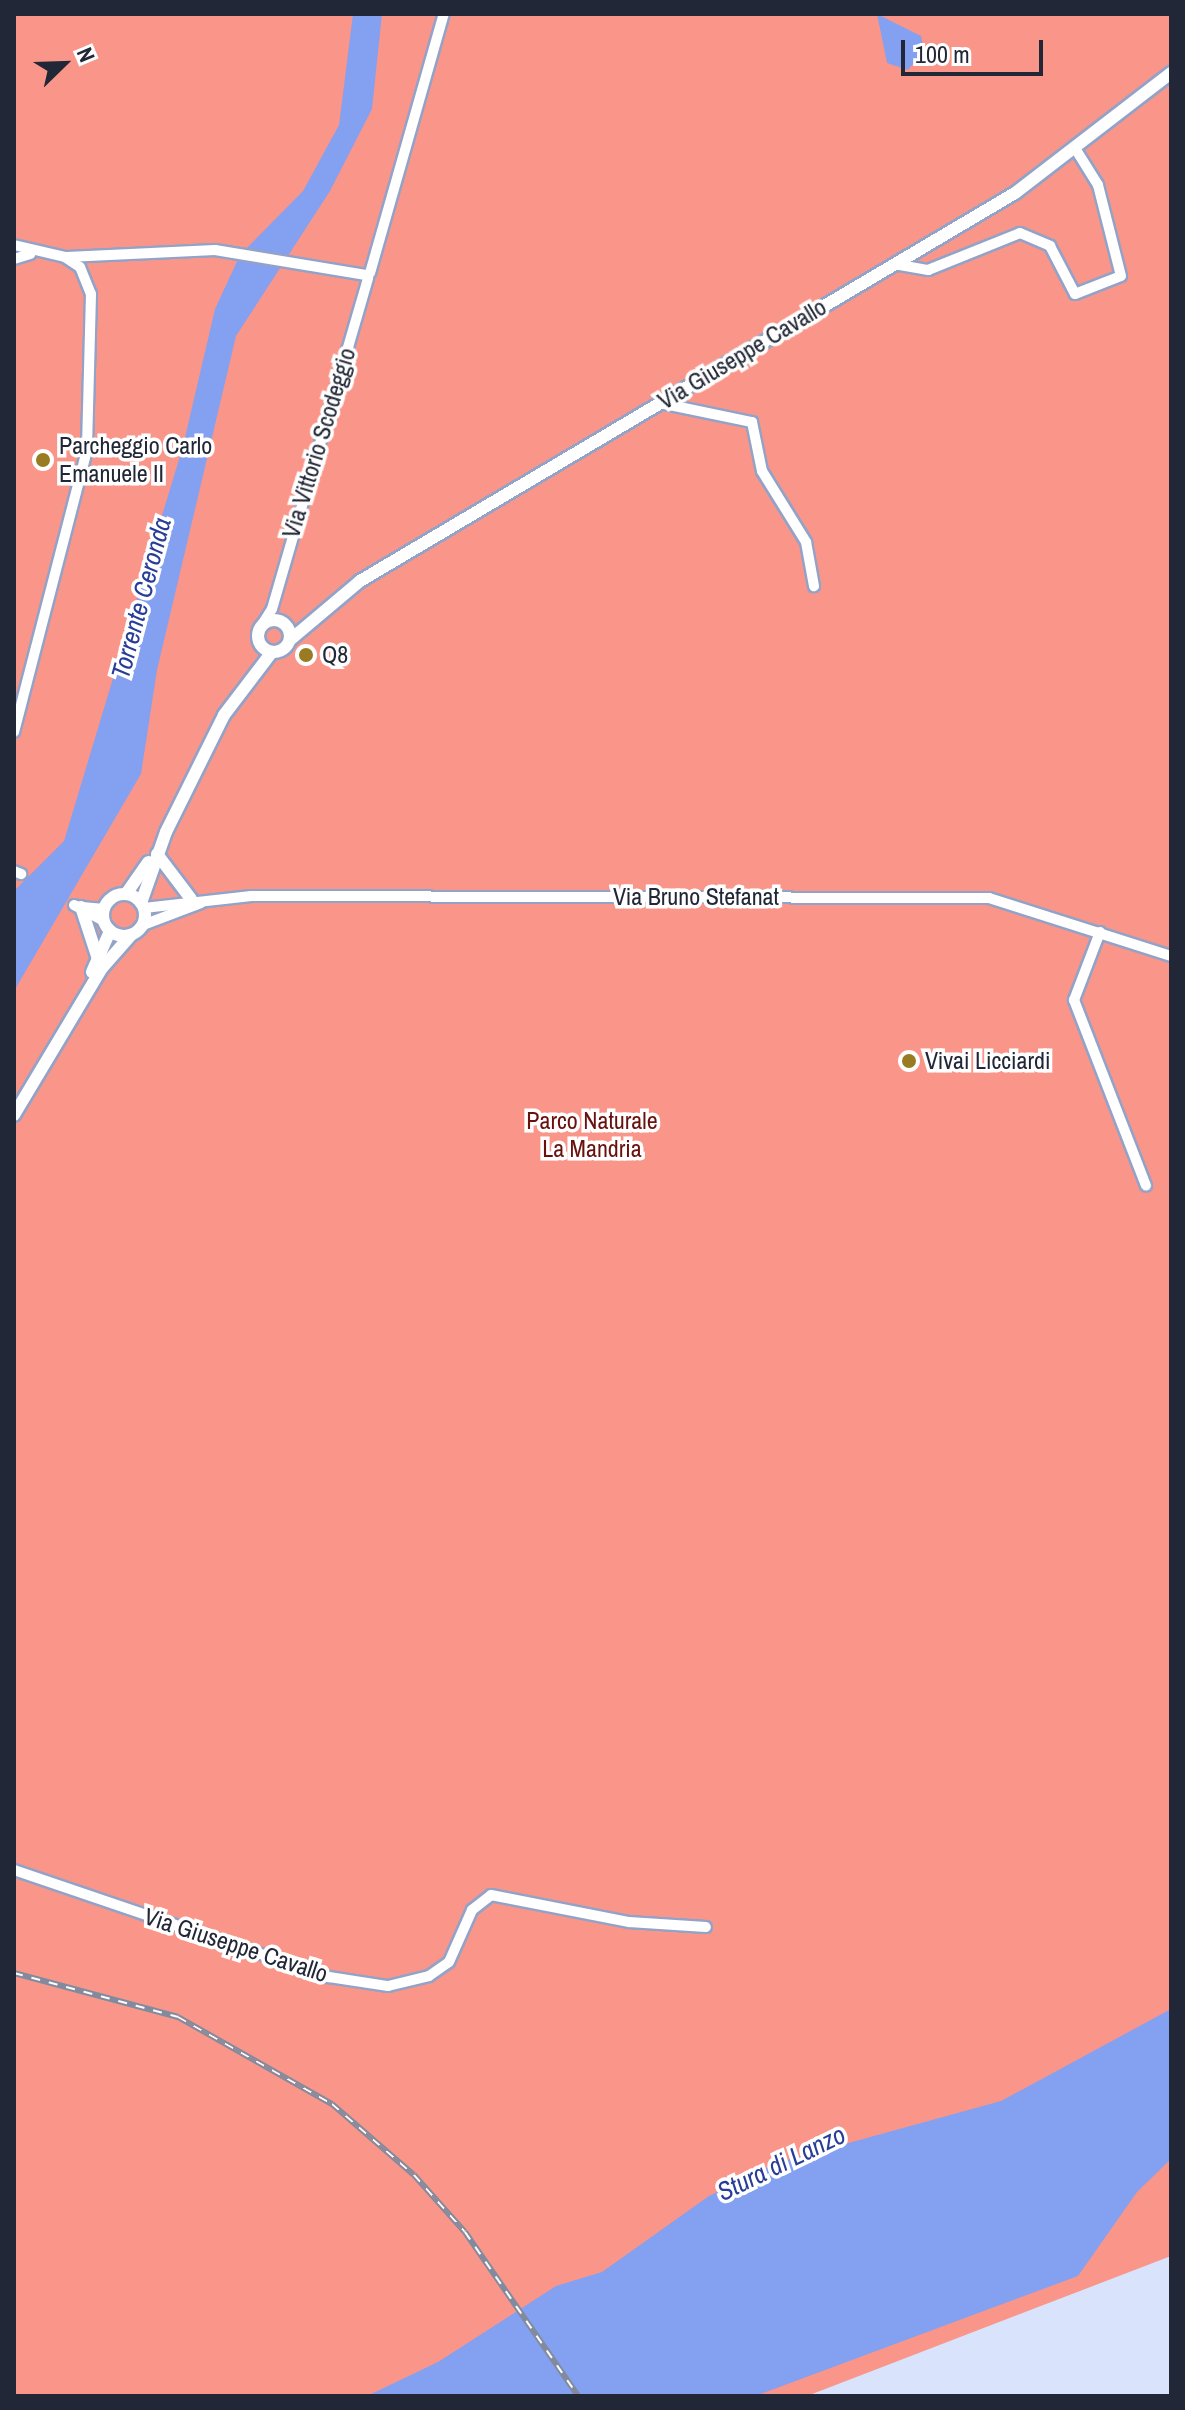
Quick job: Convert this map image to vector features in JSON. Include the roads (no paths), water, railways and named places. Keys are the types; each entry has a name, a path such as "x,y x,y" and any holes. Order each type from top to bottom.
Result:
{"street":[{"name":"Via Vittorio Scodeggio","path":"274,614 444,14"},
{"name":"Via Giuseppe Cavallo","path":"267,649 360,581 1077,152 1171,73"},
{"path":"894,264 928,270 1020,233 1050,246 1075,294 1121,276 1098,185 1077,152"},
{"path":"14,245 30,254"},
{"path":"14,259 30,254 65,257 215,250 292,259 368,275"},
{"path":"14,732 87,450 91,294 80,267 65,257"},
{"path":"660,403 752,422 762,471 806,542 814,586"},
{"path":"14,1115 102,968 143,925 143,905 166,832 224,715 256,671 267,649 260,628 274,614 289,634"},
{"path":"14,1099 97,965 106,920 166,832"},
{"path":"157,854 191,899"},
{"path":"126,894 143,905"},
{"name":"Via Bruno Stefanat","path":"143,905 191,899 989,898 1171,956"},
{"name":"Via Bruno Stefanat","path":"143,925 211,900"},
{"path":"77,906 131,935"},
{"path":"77,906 97,944 97,965"},
{"path":"1100,932 1074,1000 1146,1186"},
{"name":"Via Giuseppe Cavallo","path":"14,1870 329,1977 388,1986 429,1976 449,1962 472,1910 491,1895 629,1922 706,1927"}],"water":[{"name":"Torrente Ceronda","path":"353,14 382,14 372,109 330,191 236,336 157,670 141,774 14,991 14,891 64,841 183,446 215,309 240,255 303,191 339,125"},
{"path":"877,14 921,36 924,50 908,70 887,63"},
{"name":"Stura di Lanzo","path":"1171,2009 1171,2159 1137,2192 1078,2276 755,2396 367,2396 438,2362 556,2286 602,2272 709,2196 776,2163 1001,2101"}],"railway":[{"path":"14,1973 178,2017 332,2104 414,2175 465,2232 578,2396"}],"place":[{"name":"Parcheggio Carlo Emanuele II","path":"43,460"},
{"name":"Q8","path":"306,655"},
{"name":"Vivai Licciardi","path":"909,1061"}],"park label":[{"name":"Parco Naturale La Mandria","path":"592,1135"}]}
